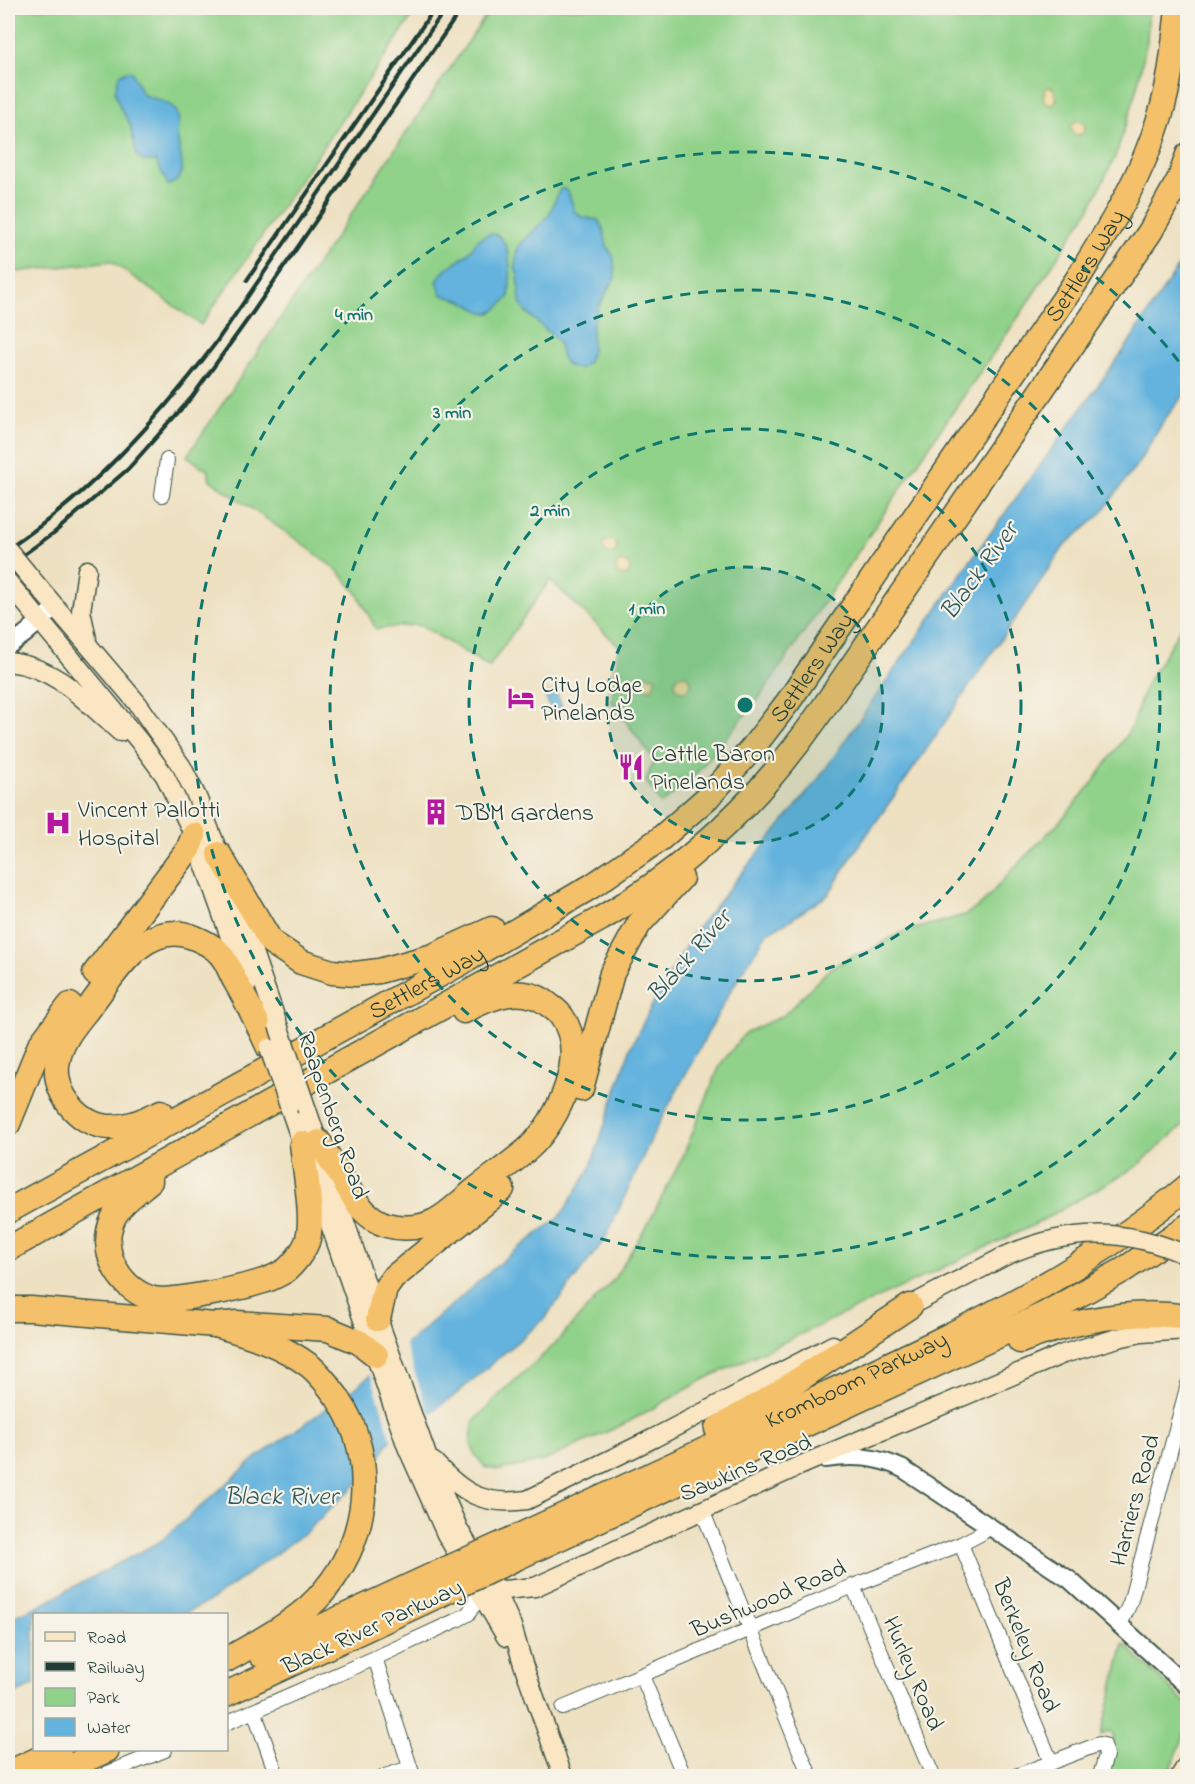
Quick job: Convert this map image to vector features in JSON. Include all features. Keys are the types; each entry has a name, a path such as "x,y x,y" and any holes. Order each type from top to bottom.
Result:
{"highway":[{"name":"Settlers Way","path":"8,1211 463,962 592,886 644,851 721,784 788,702 1075,283 1112,224 1144,162 1161,115 1173,58 1178,8"},
{"name":"Settlers Way","path":"8,1250 620,908 670,873 705,844 764,786 815,720 1119,279 1150,232 1180,178 1188,155"},
{"path":"8,1124 40,1045 186,852 194,835"},
{"path":"378,1318 385,1289 393,1278 530,1167 559,1137 579,1096 612,973 639,924 678,882 705,844"},
{"path":"219,854 271,942 301,962 332,972 354,974 379,971 433,956 534,908 592,886"},
{"path":"268,1034 221,955 202,940 186,935 170,934 155,937 142,944 127,958 65,1038 57,1060 57,1081 64,1098 80,1117 108,1127 136,1124 260,1062 330,1036"},
{"path":"306,1130 343,1179 354,1200 373,1219 395,1226 411,1227 435,1221 530,1147 552,1121 564,1095 572,1064 571,1036 562,1016 543,999 516,992 488,999 379,1055 330,1068"},
{"path":"188,1148 131,1195 111,1223 108,1245 116,1273 135,1292 155,1299 177,1299 261,1282 287,1270 307,1242 309,1231 306,1130"},
{"name":"Kromboom Parkway","path":"512,1550 588,1503 1005,1308 1087,1261 1143,1222 1188,1186"},
{"name":"Kromboom Parkway","path":"512,1550 852,1405 1045,1314 1125,1269 1188,1226"},
{"path":"588,1503 780,1392 910,1306"},
{"path":"8,1309 40,1309 215,1324 237,1323 328,1329 359,1342 381,1355"},
{"path":"852,1405 1062,1326 1135,1314 1188,1317"},
{"path":"215,1324 278,1346 312,1367 326,1382 347,1412 363,1461 364,1498 360,1524 345,1560 317,1599 272,1634 228,1659"},
{"name":"Black River Parkway","path":"228,1670 435,1585 512,1550"},
{"name":"Black River Parkway","path":"228,1693 435,1585"},
{"path":"8,1773 55,1751"},
{"path":"49,1776 103,1751"},
{"path":"96,1775 127,1756"}],"main road":[{"name":"Raapenberg Road","path":"8,550 138,704 177,759 197,797 219,854 268,1034 306,1130 381,1355 411,1433 436,1514 452,1546 512,1626 523,1664 563,1776"},
{"path":"87,570 81,601 81,616 89,646"},
{"name":"Raapenberg Road","path":"11,587 158,765 179,802 194,835 378,1318 381,1355"},
{"path":"8,662 48,672 158,765"},
{"path":"427,1454 453,1482 475,1496 491,1501 527,1500 654,1438 1005,1256 1029,1246 1054,1238 1080,1234 1106,1234 1157,1243 1188,1256"},
{"path":"800,1466 1063,1354 1141,1333 1188,1330"},
{"name":"Raapenberg Road","path":"411,1433 427,1454 484,1586 523,1664"},
{"name":"Sawkins Road","path":"484,1586 504,1590 535,1587 800,1466"},
{"path":"512,1626 515,1607 528,1597 535,1587"},
{"path":"1180,1776 1188,1763"}],"street":[{"path":"162,495 167,460"},
{"path":"8,646 56,607"},
{"name":"Harriers Road","path":"1120,1625 1130,1603 1188,1384"},
{"name":"Sawkins Road","path":"800,1466 847,1455 866,1457 903,1469 1070,1580 1188,1687"},
{"path":"702,1510 810,1776"},
{"name":"Bushwood Road","path":"563,1708 853,1586 962,1544 989,1527"},
{"name":"Berkeley Road","path":"962,1544 1051,1762"},
{"path":"228,1722 455,1621 468,1614 484,1586"},
{"name":"Hurley Road","path":"853,1586 933,1776"},
{"path":"375,1658 412,1772 385,1776"},
{"path":"642,1676 684,1776"},
{"path":"254,1711 277,1776"},
{"path":"1016,1776 1099,1744 1104,1745 1106,1755 1100,1776"},
{"path":"141,1776 127,1756 154,1751"}],"green space":[{"path":"8,8 418,8 201,325 111,261 8,273"},
{"path":"491,8 1149,8 1147,41 1134,100 1115,157 1090,208 760,697 690,781 661,804 646,781 654,760 612,702 619,646 550,580 489,667 422,626 376,629 357,593 338,571 210,480 208,471 187,456"},
{"path":"1187,617 1187,1122 1136,1167 1034,1225 705,1379 630,1421 544,1461 500,1470 486,1468 475,1455 471,1443 473,1422 553,1346 614,1279 649,1222 683,1156 720,1065 745,1033 784,1015 830,968 852,956 868,951 900,933 965,915 981,905 1063,818 1094,781 1131,728 1145,687"},
{"path":"1124,1644 1187,1704 1187,1728 1168,1776 1103,1776 1114,1740 1111,1731 1101,1735"}],"sand":[{"path":"1049,87 1053,88 1057,99 1053,105 1047,103 1043,98 1045,90"},
{"path":"1075,121 1081,121 1085,128 1081,135 1075,135 1071,131 1071,125"},
{"path":"607,540 613,540 617,547 613,554 607,554 603,550 603,544"},
{"path":"620,562 626,562 630,569 626,576 620,576 616,572 616,566"},
{"path":"644,674 656,678 652,689 642,688 639,682"},
{"path":"683,675 689,677 691,683 689,689 683,691 677,689 675,683 677,677"}],"water":[{"path":"127,71 132,72 142,94 170,105 177,114 179,120 177,135 182,171 175,182 168,185 156,161 143,161 137,156 130,124 120,108 115,92 119,75"},
{"path":"562,188 568,191 575,212 582,217 598,220 614,258 615,278 599,305 592,326 592,350 588,362 579,369 568,366 562,358 558,341 525,311 520,302 518,275 515,268 519,246 549,215"},
{"path":"488,234 496,235 503,240 507,248 510,269 509,297 492,313 484,312 441,294 437,281 444,271 467,255 477,241"},
{"name":"Black River","path":"1187,253 1187,391 1165,419 1139,462 1100,515 1065,545 854,853 828,895 767,933 731,990 655,1131 605,1239 545,1318 455,1395 388,1443 374,1467 306,1532 210,1601 185,1613 33,1613 33,1685 8,1697 8,1619 36,1607 161,1541 256,1458 358,1386 508,1256 560,1217 590,1169 630,1049 657,995 694,932 819,778 968,564 1126,347"},
{"path":"556,693 562,707 552,712 546,698 547,694"}],"pier":[{"path":"404,1342 430,1417 392,1442 370,1371"}],"railway":[{"path":"247,280 435,8"},
{"path":"8,549 38,528 94,481 169,402 215,344 446,8"},
{"path":"8,566 55,532 128,469 192,397 462,8"}],"place":[{"name":"City Lodge Pinelands","path":"521,698"},
{"name":"Cattle Baron Pinelands","path":"631,767"},
{"name":"DBM Gardens","path":"436,812"},
{"name":"Vincent Pallotti Hospital","path":"58,823"}]}
